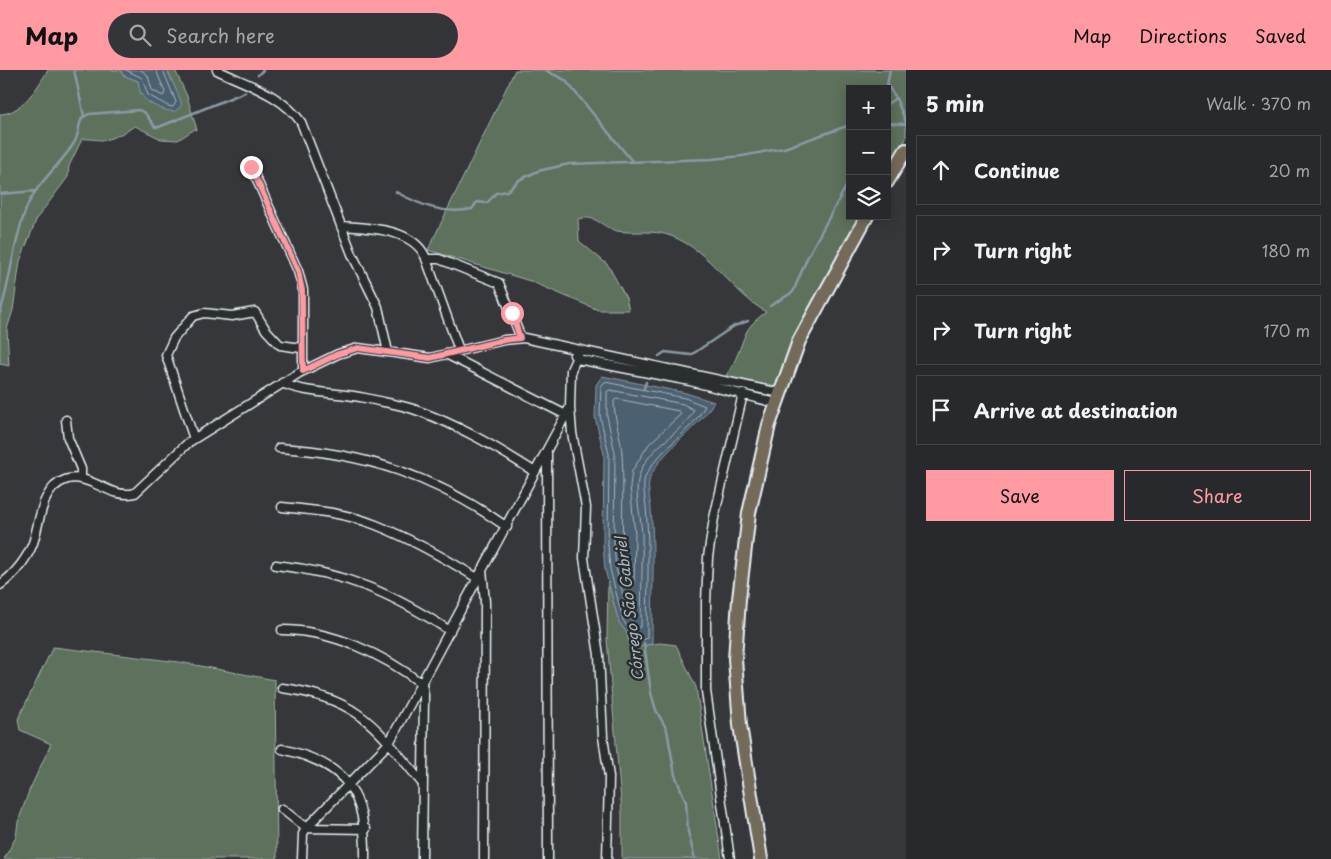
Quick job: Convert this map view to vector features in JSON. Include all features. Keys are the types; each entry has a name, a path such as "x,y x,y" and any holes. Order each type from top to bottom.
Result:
{"main road":[{"path":"891,175 906,150"},
{"path":"761,859 740,725 735,659 739,599 749,513 760,458 778,398 799,341 814,309 865,220"}],"street":[{"path":"217,70 251,85 291,108 301,122 352,254 378,307 388,352"},
{"path":"251,167 300,278 302,290 301,348 303,371"},
{"path":"342,226 404,236 417,243 426,259 460,350"},
{"path":"426,259 439,259 499,283 520,338"},
{"path":"194,439 166,356 174,338 193,316 204,313 232,316 255,312 266,330 280,345 301,348"},
{"path":"0,585 7,580 25,559 50,492 56,483 67,479 81,479 123,494 135,493 194,439 303,371 338,354 358,348 420,358 446,354 504,340 520,338 540,340 778,398"},
{"path":"568,348 577,359 743,394 778,398"},
{"path":"580,350 571,370 567,411 586,507 584,558 600,656 603,737 609,777 607,859"},
{"path":"446,354 567,411"},
{"path":"282,384 295,388 344,394 412,409 484,440 535,472"},
{"path":"730,859 706,691 706,602 708,557 714,518 743,394"},
{"path":"302,859 303,834 306,828 389,743 477,578 507,527 567,411"},
{"path":"66,420 68,438 81,469 81,479"},
{"path":"279,448 315,450 348,456 406,472 447,489 507,527"},
{"path":"547,451 548,859"},
{"path":"282,507 318,510 375,524 442,556 477,578"},
{"path":"276,565 331,574 362,583 423,613 450,631"},
{"path":"482,569 485,602 484,859"},
{"path":"282,630 318,633 351,644 388,662 422,684 424,695 422,859"},
{"path":"282,688 328,697 351,708 369,720 422,783"},
{"path":"282,749 304,754 322,763 340,775 349,786 360,802 366,829 365,859"},
{"path":"282,809 306,828 366,829"}],"green space":[{"path":"48,70 121,70 123,75 138,81 141,94 178,95 167,70 175,70 187,96 197,130 195,129 178,140 161,139 135,126 111,138 102,140 82,139 69,166 68,177 37,218 20,261 13,310 7,329 9,366 0,364 0,114 8,113 22,105"},
{"path":"515,70 906,70 906,139 891,164 891,85 846,85 846,220 859,220 797,333 776,387 726,376 749,327 766,312 753,303 698,251 671,236 657,233 617,231 589,218 578,219 579,241 608,265 626,298 629,310 598,310 530,281 428,250"},
{"path":"608,582 619,622 627,633 630,648 660,643 676,645 696,687 722,859 622,859 622,813 607,640"},
{"path":"53,647 179,662 275,680 277,859 4,859 16,837 18,822 29,791 51,744 20,730 18,719"}],"water":[{"path":"121,70 167,70 181,101 181,106 176,111 172,111 151,104 143,97 138,81 123,75"},
{"path":"602,376 686,393 714,402 699,421 665,455 651,475 649,492 653,543 652,644 630,648 627,633 619,622 605,570 603,545 604,454 595,417 596,385"}],"waterway":[{"path":"74,70 84,116"},
{"path":"258,75 263,70"},
{"path":"546,70 566,81 632,161"},
{"name":"Córrego São Gabriel","path":"890,70 887,85 895,96 906,122"},
{"path":"0,313 26,209 36,191 74,143 82,118 89,114 139,110 145,113 155,127 159,127 245,92"},
{"path":"891,101 896,98"},
{"name":"Córrego São Gabriel","path":"891,123 906,124"},
{"path":"396,192 432,208 462,211 472,209 477,202 487,203 496,193 507,191 519,180 538,171 569,164 712,159 742,156 784,148 846,126"},
{"name":"Córrego São Gabriel","path":"770,306 793,292 808,256 846,186"},
{"path":"0,194 36,191"},
{"name":"Córrego São Gabriel","path":"659,356 665,352 691,355 734,326 748,321"},
{"name":"Córrego São Gabriel","path":"644,388 646,382"},
{"name":"Córrego São Gabriel","path":"644,643 651,693 656,710 667,730 675,775 686,802 688,832 695,859"}],"route":[{"path":"251,167 298,271 302,286 301,355 303,371 338,354 358,348 371,348 402,355 430,358 504,340 520,338 512,313"}]}
